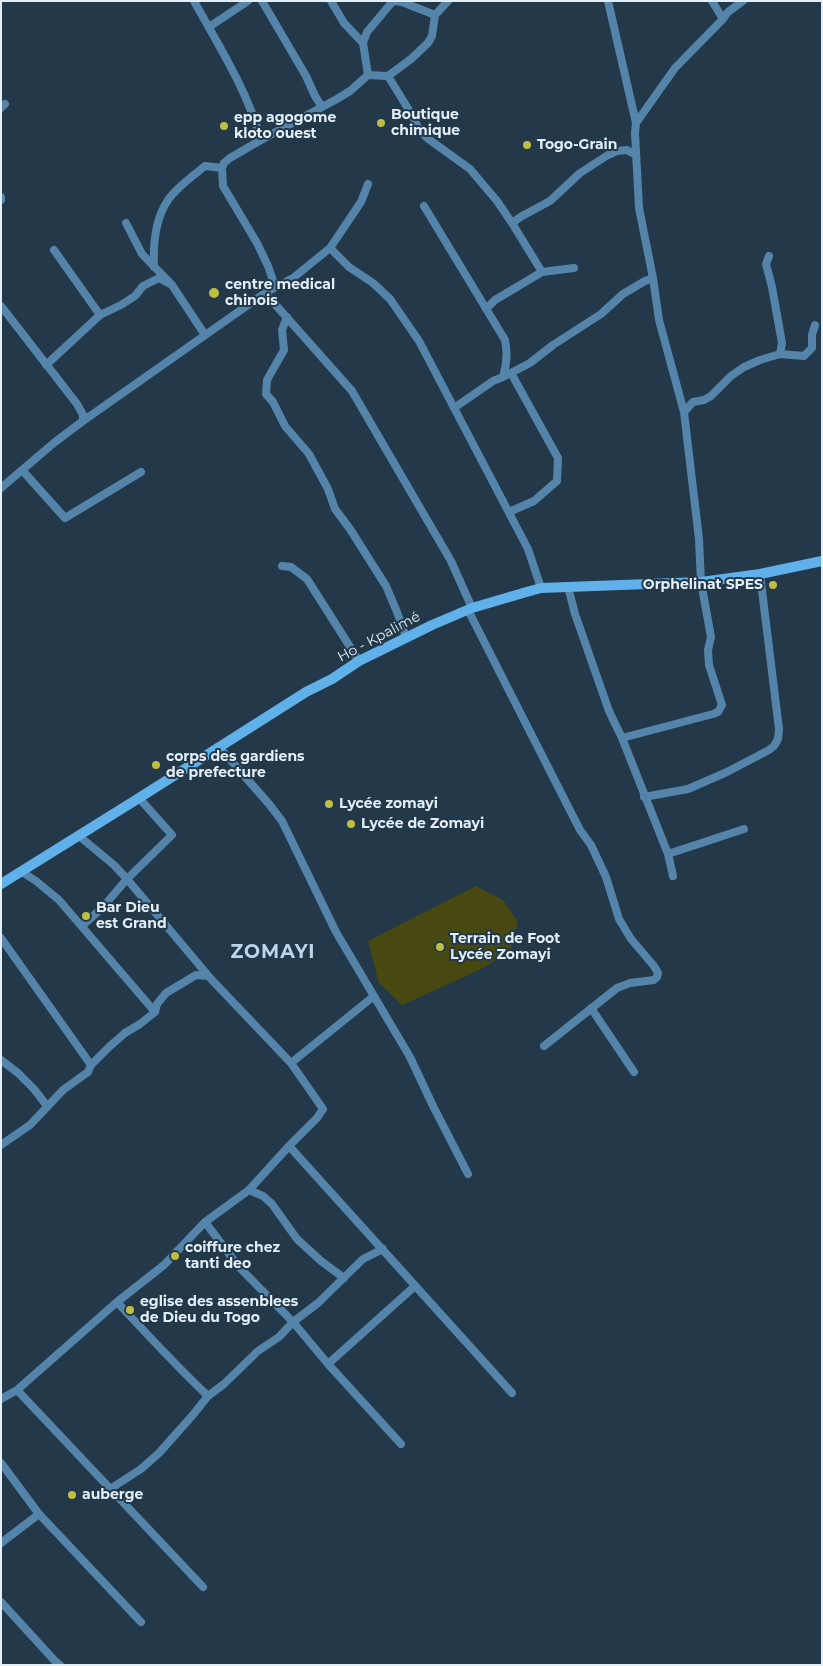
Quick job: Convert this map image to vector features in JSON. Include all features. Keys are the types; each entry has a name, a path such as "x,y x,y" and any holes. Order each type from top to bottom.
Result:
{"main road":[{"name":"Ho - Kpalimé","path":"1,884 306,692 332,679 359,661 406,637 470,609 541,588 701,582 760,574 822,561"}],"street":[{"path":"194,1 243,90 254,116 261,140"},
{"path":"209,27 248,1"},
{"path":"262,1 322,107"},
{"path":"331,1 344,23 363,43"},
{"path":"368,75 363,43 367,32 393,1 402,2 435,15"},
{"path":"275,286 261,251 223,186 222,168 224,163 261,140 350,91 368,75 388,76 400,68 428,43 432,36 435,15 448,1"},
{"path":"608,1 636,123 639,208 659,320 684,412 699,539 701,582 711,637 708,650 709,665 722,705 718,712 622,738"},
{"path":"712,1 723,19"},
{"path":"636,123 675,68 728,12 743,1"},
{"path":"388,76 420,131 470,169 498,201 542,272"},
{"path":"512,223 550,201 580,173 608,155 617,151 627,150 636,155"},
{"path":"154,267 153,250 158,218 168,199 205,166 222,168"},
{"path":"1,488 83,420 275,286 293,278 330,248 361,202 368,184"},
{"path":"424,206 504,340 508,351 507,364 502,377"},
{"path":"126,223 142,254 172,285 205,335"},
{"path":"330,248 349,267 363,275 380,289 395,305 428,355 528,548 541,588"},
{"path":"54,250 100,315"},
{"path":"769,256 766,264 782,343 780,354"},
{"path":"486,309 495,300 542,272 574,268"},
{"path":"46,365 100,315 135,296 143,286 159,278 172,285"},
{"path":"454,408 492,382 530,363 553,345 601,314 623,294 653,278"},
{"path":"265,293 352,391 451,561 470,609 580,830 591,845 606,877 618,919 658,973 654,980 630,983 617,988 544,1046"},
{"path":"1,306 77,404 83,415 83,420"},
{"path":"287,317 282,330 284,350 267,380 266,394 273,402 285,426 309,454 328,489 335,509 386,586 406,637"},
{"path":"684,412 693,402 704,400 711,396 731,376 744,367 780,354 804,356 812,348 812,335 815,325"},
{"path":"509,512 534,501 557,481 558,458 511,373"},
{"path":"22,470 65,518 141,472"},
{"path":"282,566 292,567 306,579 359,661"},
{"path":"644,797 688,789 709,781 769,750 778,739 760,574"},
{"path":"568,587 575,614 609,711 622,738 668,854 673,876"},
{"path":"219,747 282,821 336,932 410,1057 468,1174"},
{"path":"82,926 103,907 127,879 172,835 139,798"},
{"path":"668,854 744,829"},
{"path":"1,1399 17,1390 117,1302 164,1265 205,1222 249,1190 317,1118 322,1109 291,1063 208,976 114,865 79,836"},
{"path":"22,872 59,900 156,1012"},
{"path":"1,938 91,1064"},
{"path":"156,1012 156,1004 166,993 196,975 208,976"},
{"path":"291,1063 374,996"},
{"path":"591,1008 634,1072"},
{"path":"1,1145 30,1125 63,1090 88,1072 91,1064 125,1033 156,1012"},
{"path":"1,1060 34,1089 47,1106"},
{"path":"289,1146 512,1394"},
{"path":"249,1190 263,1196 272,1204 297,1239 321,1261 344,1278"},
{"path":"205,1222 239,1267 293,1322 328,1364 402,1444"},
{"path":"110,1488 141,1469 159,1454 208,1396 224,1384 258,1351 279,1337 293,1322 318,1303 364,1259 383,1249"},
{"path":"328,1364 415,1286"},
{"path":"117,1302 152,1338 168,1358 208,1396"},
{"path":"17,1390 203,1587"},
{"path":"1,1463 39,1514 141,1622"},
{"path":"1,1543 39,1514"},
{"path":"1,1602 60,1665"}],"shaded area":[{"name":"Terrain de Foot Lycée Zomayi","path":"476,886 503,900 518,922 510,952 477,971 402,1005 379,983 368,941"}],"place":[{"name":"Boutique chimique","path":"381,123"},
{"name":"epp agogome kloto ouest","path":"224,126"},
{"name":"Togo-Grain","path":"527,145"},
{"name":"centre medical chinois","path":"214,293"},
{"name":"Orphelinat SPES","path":"773,585"},
{"name":"corps des gardiens de prefecture","path":"156,765"},
{"name":"Lycée zomayi","path":"329,804"},
{"name":"Lycée de Zomayi","path":"351,824"},
{"name":"Bar Dieu est Grand","path":"86,916"},
{"name":"Terrain de Foot Lycée Zomayi","path":"440,947"},
{"name":"coiffure chez tanti deo","path":"175,1256"},
{"name":"eglise des assenblees de Dieu du Togo","path":"130,1310"},
{"name":"auberge","path":"72,1495"}],"district":[{"name":"ZOMAYI","path":"273,952"}]}
